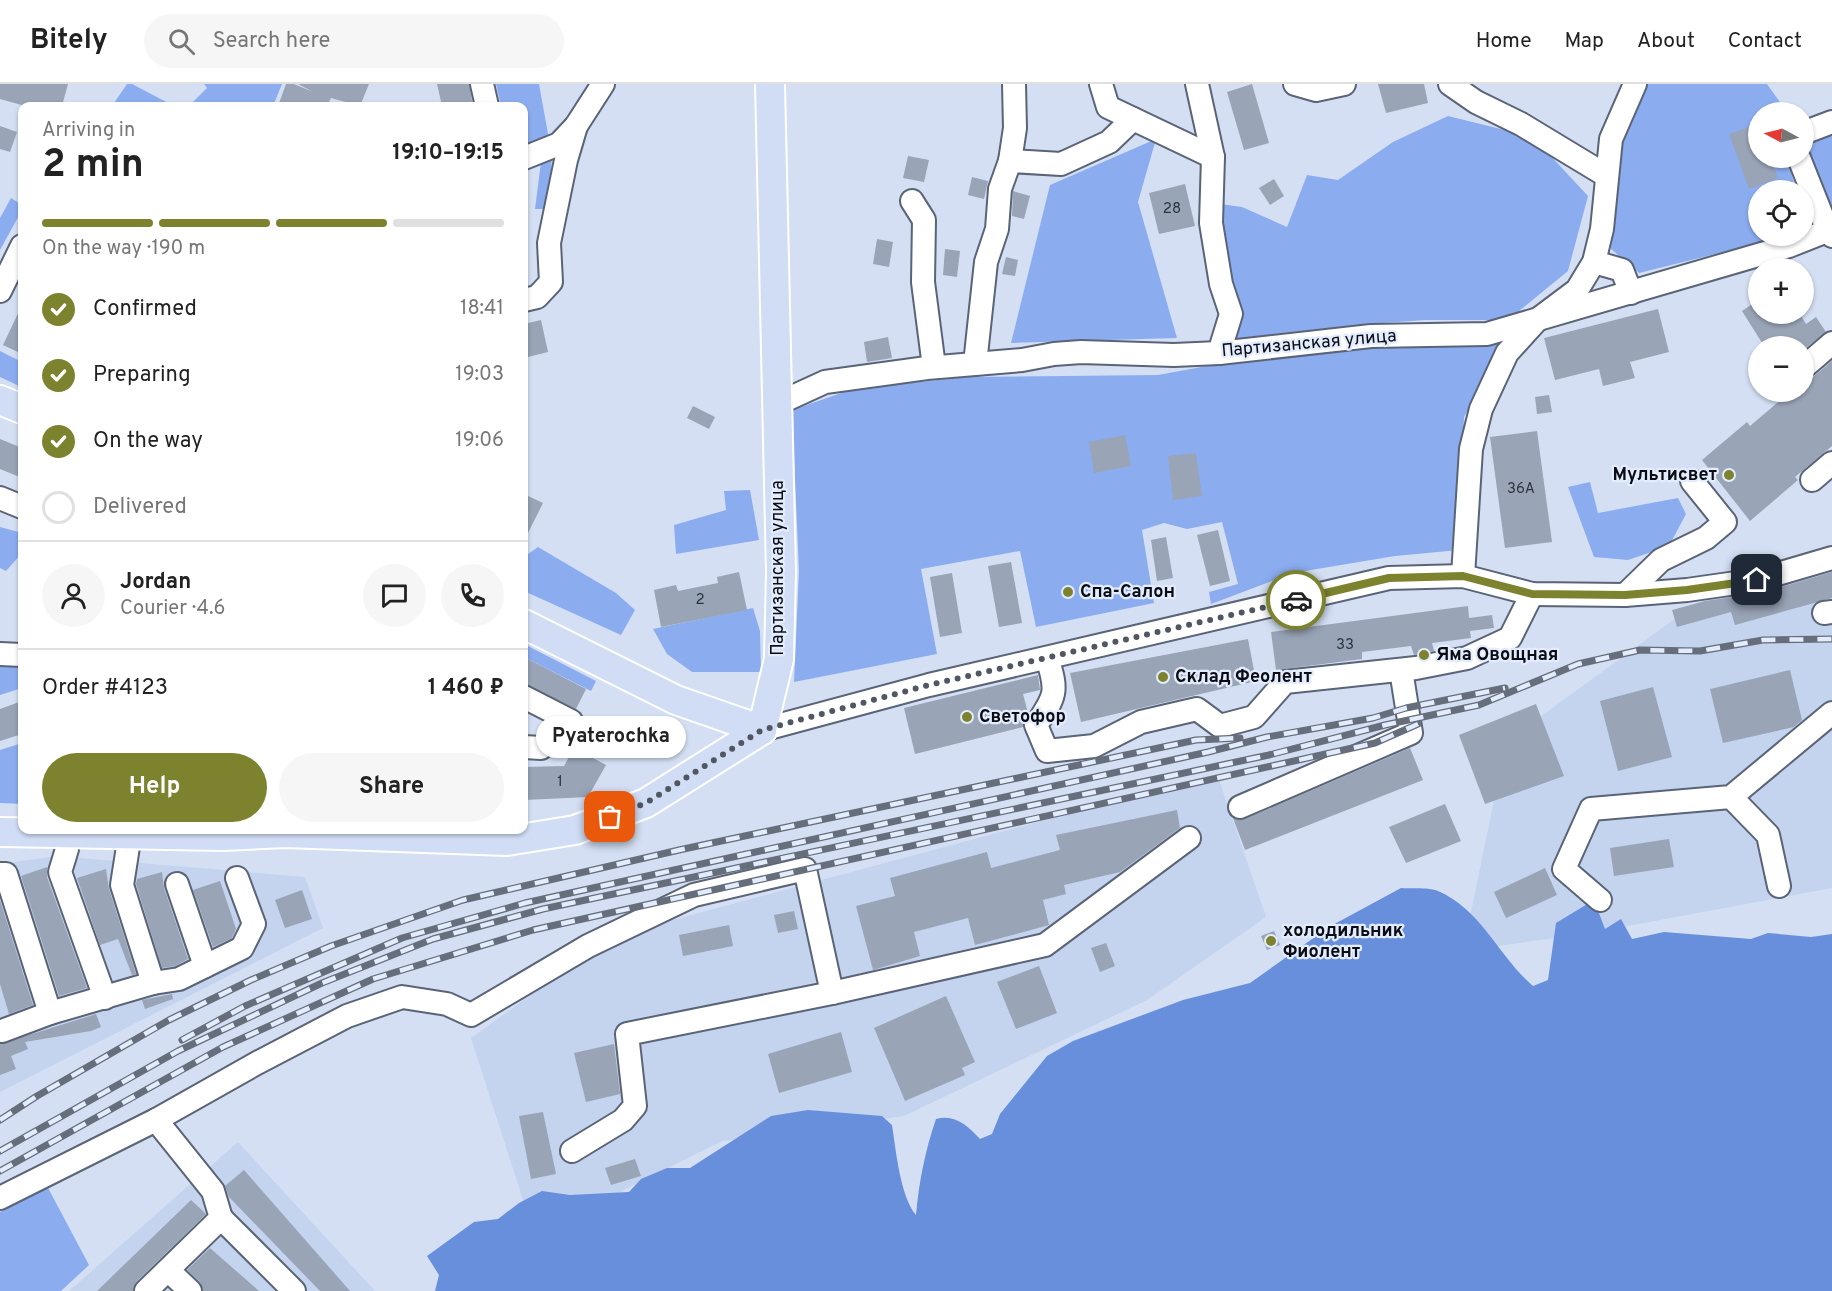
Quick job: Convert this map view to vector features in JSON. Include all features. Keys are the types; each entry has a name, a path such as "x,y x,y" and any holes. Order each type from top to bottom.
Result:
{"main road":[{"name":"Партизанская улица","path":"762,730 779,659 781,572 770,84"},
{"path":"0,400 18,407"},
{"path":"528,626 676,700 762,730"},
{"path":"313,834 507,841 575,830 646,803 762,730"},
{"path":"0,832 18,832"}],"street":[{"path":"482,84 486,102"},
{"path":"528,156 559,144 576,126 603,84"},
{"path":"975,364 986,262 997,229 1000,189 1010,161 1016,128 1014,84"},
{"path":"1101,84 1108,107 1213,157"},
{"path":"1197,84 1213,157 1211,223 1221,284 1231,314 1219,353"},
{"path":"1295,84 1316,90 1344,84"},
{"path":"1450,84 1476,102 1521,124 1607,176"},
{"path":"1463,576 1471,449 1481,408 1507,353 1537,320 1577,290 1594,262 1602,229 1611,138 1635,84"},
{"path":"1010,161 1060,164 1108,142 1133,119"},
{"path":"1814,129 1832,122"},
{"path":"528,299 537,297 551,282 549,243 566,160 576,126"},
{"path":"1803,168 1831,232"},
{"path":"912,201 924,220 923,282 934,367"},
{"name":"Партизанская улица","path":"777,404 825,382 934,367 1081,352 1174,355 1219,353 1371,336 1487,334 1831,232"},
{"path":"0,291 18,254"},
{"path":"1594,262 1622,270 1631,293"},
{"path":"1814,359 1832,343"},
{"path":"1812,480 1832,463"},
{"path":"1625,595 1661,560 1706,538 1725,522 1692,481"},
{"path":"0,498 18,505"},
{"path":"762,730 929,685 1389,578 1463,576 1532,594 1625,595 1687,590 1757,580 1832,558"},
{"path":"1047,658 1054,681 1052,702 1036,724 1047,751 1094,746 1141,722 1197,709 1220,726 1254,717 1285,682 1401,670 1467,658 1510,638 1532,594"},
{"path":"0,654 18,655"},
{"path":"1240,807 1411,733 1401,670"},
{"path":"528,699 571,721"},
{"path":"1600,900 1564,869 1591,809 1731,797 1832,713"},
{"path":"1731,797 1768,835 1779,886"},
{"path":"68,834 67,849 60,872 105,998"},
{"path":"130,834 122,885 153,983"},
{"path":"572,1151 623,1120 635,1106 627,1034 832,993 1046,945 1189,838"},
{"path":"0,1198 156,1120 257,1063 356,1012 402,997 447,1004 471,1015 588,946 694,895 805,869 832,993"},
{"path":"0,874 6,874 50,1013"},
{"path":"1,1029 153,983 179,979 242,948 254,924 237,878"},
{"path":"177,884 205,966"},
{"path":"156,1120 213,1191 221,1218 294,1291"},
{"path":"146,1291 221,1218"},
{"path":"168,1270 190,1291"}],"shaded area":[{"path":"127,84 132,84 166,102 115,102"},
{"path":"204,84 282,84 275,102 193,102 207,88"},
{"path":"496,84 539,84 552,156 548,209 535,209 541,162 528,166 528,102 500,102"},
{"path":"1639,84 1767,84 1780,102 1748,102 1748,168 1790,168 1793,180 1748,180 1748,246 1639,273 1611,249 1614,165"},
{"path":"1448,116 1533,137 1588,196 1568,271 1508,320 1425,320 1369,324 1233,341 1222,249 1220,204 1242,207 1287,227 1307,175 1338,180 1393,142"},
{"path":"1832,134 1832,214 1812,168 1814,168 1814,139"},
{"path":"1156,139 1138,202 1177,338 1011,343 1050,185"},
{"path":"11,198 18,202 18,217 0,250 0,218"},
{"path":"1501,339 1492,366 1464,417 1459,550 1395,556 1293,573 1211,604 1209,592 1238,584 1222,522 1187,529 1164,523 1142,530 1154,603 1036,627 1020,551 921,569 937,654 794,682 799,571 792,410 853,389 968,377 1158,375 1272,354"},
{"path":"0,351 18,360 18,386 0,377"},
{"path":"1590,482 1598,513 1678,498 1686,514 1669,546 1628,560 1594,557 1568,487"},
{"path":"750,490 759,540 676,554 674,525 726,510 724,491"},
{"path":"0,527 18,532 18,558 6,571 0,568"},
{"path":"538,547 616,593 635,610 621,635 528,593 528,554"},
{"path":"1832,565 1832,888 1590,933 1463,951 1506,742 1695,604"},
{"path":"753,608 760,631 761,672 692,672 667,654 653,629"},
{"path":"528,646 596,681 591,691 528,659"},
{"path":"0,660 18,660 18,689 0,695"},
{"path":"18,744 18,804 0,803 0,750"},
{"path":"1217,774 1266,917 1147,1000 904,1116 722,1141 594,1205 524,1203 471,1038 613,936"},
{"path":"57,856 305,877 323,928 0,1092 0,864"},
{"path":"1401,888 1434,890 1453,899 1467,910 1533,986 1548,980 1556,923 1594,900 1605,929 1621,919 1632,939 1664,932 1751,939 1768,933 1811,937 1832,934 1832,1291 435,1291 439,1275 427,1256 474,1222 498,1219 519,1203 542,1191 570,1195 629,1192 641,1179 667,1168 690,1168 771,1116 808,1110 882,1116 892,1125 902,1185 916,1215 923,1167 936,1119 955,1119 980,1139 992,1134 1000,1114 1047,1056 1073,1041 1183,1000 1250,983 1329,927"},
{"path":"238,1142 375,1291 69,1291"},
{"path":"47,1186 89,1265 61,1291 0,1291 0,1212"}],"building":[{"path":"0,84 68,84 63,102 18,102 18,104 0,99"},
{"path":"286,84 294,84 313,92 298,84 369,84 362,102 346,102 331,98 329,102 279,102"},
{"path":"437,84 469,84 472,102 441,102"},
{"path":"1252,84 1269,143 1244,150 1227,92"},
{"path":"1378,84 1424,84 1428,103 1386,113"},
{"path":"0,126 17,132 10,152 0,149"},
{"path":"1748,127 1748,168 1774,168 1778,178 1748,180 1748,186 1729,134"},
{"path":"908,156 929,160 924,182 903,178"},
{"path":"972,177 988,181 984,199 968,195"},
{"path":"1274,179 1284,196 1270,205 1259,188"},
{"path":"1185,184 1195,226 1159,234 1149,193"},
{"path":"1013,191 1030,196 1024,219 1012,216"},
{"path":"877,239 893,242 889,267 873,264"},
{"path":"945,249 960,251 957,277 943,275"},
{"path":"1006,257 1018,260 1015,276 1002,274"},
{"path":"1748,307 1748,321 1742,311"},
{"path":"1658,309 1669,352 1630,362 1635,378 1603,386 1599,369 1555,380 1544,338"},
{"path":"18,313 18,352 3,345"},
{"path":"1816,317 1826,332 1814,341 1814,336 1758,336 1750,324 1814,324"},
{"path":"541,320 548,352 528,357 528,323"},
{"path":"888,337 892,358 867,362 864,342"},
{"path":"1832,361 1832,446 1795,477 1798,480 1750,521 1702,460 1747,422 1750,426 1778,402 1814,402 1814,376"},
{"path":"1549,395 1552,412 1537,414 1535,397"},
{"path":"693,406 715,417 709,429 687,418"},
{"path":"1537,431 1552,542 1505,548 1490,437"},
{"path":"1125,435 1131,466 1094,473 1089,442"},
{"path":"0,439 18,446 18,476 0,469"},
{"path":"1196,453 1202,496 1173,500 1168,456"},
{"path":"528,496 543,503 528,533"},
{"path":"1218,530 1230,581 1210,586 1197,535"},
{"path":"1166,537 1173,578 1157,581 1151,540"},
{"path":"1011,562 1022,623 999,627 988,566"},
{"path":"739,572 747,610 661,627 654,590 676,585 678,591 718,583 717,577"},
{"path":"1832,572 1832,598 1735,625 1731,612 1677,627 1672,610 1705,601 1761,593"},
{"path":"952,573 962,633 940,637 930,577"},
{"path":"1468,606 1469,618 1492,615 1494,628 1470,631 1471,638 1432,643 1434,651 1414,655 1411,646 1362,652 1362,659 1276,670 1271,632"},
{"name":"Склад Феолент","path":"1248,639 1256,681 1081,722 1070,673"},
{"path":"528,659 586,689 576,709 528,686"},
{"path":"1790,670 1802,720 1794,727 1723,743 1710,689"},
{"name":"Светофор","path":"1038,675 1040,690 1023,694 1028,713 1023,727 915,754 904,708"},
{"path":"1653,687 1672,757 1618,771 1600,701"},
{"path":"18,702 18,735 0,741 0,709"},
{"path":"1536,704 1564,776 1485,804 1459,735"},
{"path":"574,748 606,765 588,797 528,800 528,767 564,766"},
{"path":"1410,748 1423,780 1245,850 1233,818 1245,819"},
{"path":"1445,804 1461,841 1406,863 1389,827"},
{"path":"1177,810 1180,828 1120,872 1064,885 1066,894 1043,900 1049,925 975,945 968,918 914,932 920,956 873,970 856,906 895,896 890,878 987,852 991,868 1060,850 1056,835"},
{"path":"1669,839 1674,867 1614,876 1610,848"},
{"path":"47,867 47,877 87,988 59,996 21,876"},
{"path":"1545,868 1557,895 1506,918 1494,892"},
{"path":"106,869 109,889 136,974 132,975 118,939 100,945 77,878"},
{"path":"162,872 164,888 188,959 175,966 162,968 136,884 137,879"},
{"path":"220,881 236,929 232,938 213,947 193,890"},
{"path":"302,890 312,919 285,928 275,900"},
{"path":"0,900 33,1005 9,1014 0,984"},
{"path":"794,911 798,929 778,933 774,915"},
{"path":"729,925 733,946 683,956 679,935"},
{"name":"холодильник Фиолент","path":"1274,931 1280,945 1267,950 1261,936"},
{"path":"1106,943 1115,966 1100,972 1091,948"},
{"path":"1039,966 1057,1013 1016,1029 997,982"},
{"path":"172,994 173,999 145,1009 142,1000"},
{"path":"946,996 975,1062 962,1068 965,1075 905,1101 874,1028"},
{"path":"96,1014 101,1027 91,1031 25,1042 28,1049 11,1056 16,1069 0,1075 0,1044"},
{"path":"841,1032 852,1072 779,1093 768,1054"},
{"path":"614,1044 620,1094 586,1102 574,1053"},
{"path":"543,1112 556,1174 531,1179 519,1116"},
{"path":"635,1159 641,1176 611,1185 605,1168"},
{"path":"244,1170 350,1291 320,1291 229,1197 225,1186"},
{"path":"191,1200 206,1214 137,1281 133,1291 97,1291"},
{"path":"210,1248 259,1291 203,1291 200,1282 187,1270"}],"railway":[{"path":"0,1151 178,1051 322,983 433,939 543,909 1269,755 1385,725 1479,705 1578,664 1640,650 1700,651 1763,640 1832,639"},
{"path":"182,1040 245,1006 402,938 525,903 1267,737 1373,718 1406,708 1505,688"},
{"path":"0,1171 223,1047 373,979 533,930 1375,743 1418,724"},
{"path":"0,1120 37,1096 169,1020 251,980 331,946 463,900 679,850 1196,740 1240,738"}],"way so far":[{"path":"610,817 646,803 762,730 929,685 1296,600"}],"place":[{"name":"Мультисвет","path":"1729,475"},
{"name":"Спа-Салон","path":"1068,592"},
{"name":"Яма Овощная","path":"1424,655"},
{"name":"Склад Феолент","path":"1163,677"},
{"name":"Светофор","path":"967,717"},
{"name":"Pyaterochka","path":"610,817"},
{"name":"холодильник Фиолент","path":"1271,941"}],"route":[{"path":"1296,600 1389,578 1463,576 1532,594 1625,595 1687,590 1757,580"}]}
